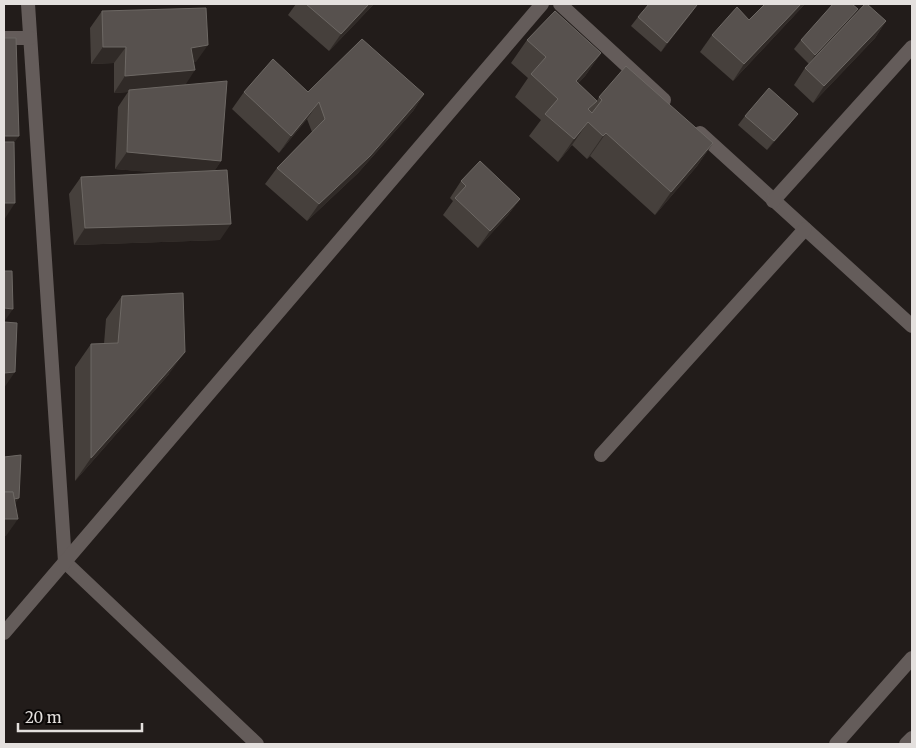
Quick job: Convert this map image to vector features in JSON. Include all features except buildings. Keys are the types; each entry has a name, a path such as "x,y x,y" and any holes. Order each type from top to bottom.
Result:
{"street":[{"path":"28,4 65,562 257,744"},
{"path":"4,633 542,4"},
{"path":"560,4 674,109"},
{"path":"4,38 30,38"},
{"path":"773,202 912,47"},
{"path":"688,122 773,202 912,326"},
{"path":"601,455 805,230"},
{"path":"836,744 912,658"},
{"path":"906,744 912,738"}]}
